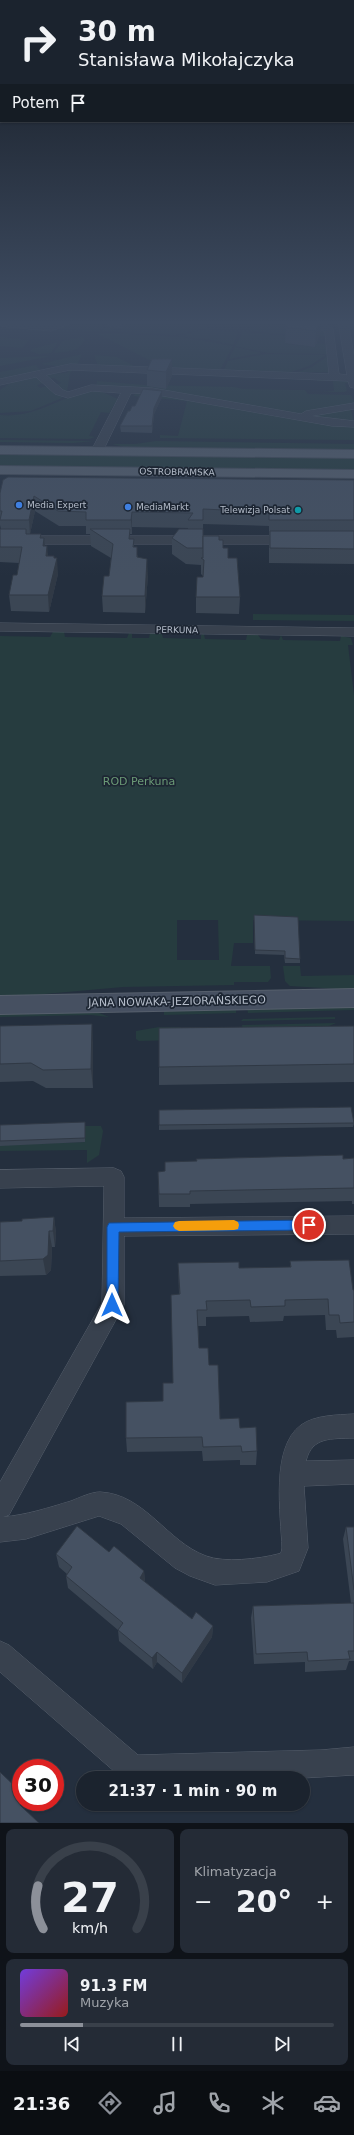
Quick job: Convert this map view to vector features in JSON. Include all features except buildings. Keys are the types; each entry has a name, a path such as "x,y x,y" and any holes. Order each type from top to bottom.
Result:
{"main road":[{"name":"OSTROBRAMSKA","path":"0,450 354,454"},
{"name":"OSTROBRAMSKA","path":"0,470 354,474"}],"street":[{"path":"97,451 119,406"},
{"path":"240,406 332,423 354,424"},
{"path":"294,416 354,406"},
{"path":"0,540 308,540"},
{"name":"PERKUNA","path":"0,627 354,632"},
{"name":"JANA NOWAKA-JEZIORAŃSKIEGO","path":"0,1005 354,998"},
{"path":"0,1179 114,1178 112,1305 0,1506"},
{"path":"113,1227 354,1225"},
{"path":"0,1530 26,1527 99,1504 110,1505 123,1510 186,1560 199,1566 215,1572 275,1569 290,1562 295,1548 291,1474 297,1450 301,1441 310,1433 333,1427 354,1426"},
{"path":"291,1474 354,1472"},
{"path":"0,1654 133,1769 321,1764 354,1760"}],"green space":[{"path":"0,406 43,406 31,411 0,413"},
{"path":"47,406 113,406 109,413 101,412 89,436 95,437 89,439 0,438 0,415 14,415"},
{"path":"186,406 230,406 354,425 354,440 160,438 160,435 178,436"},
{"path":"252,406 341,406 296,414"},
{"path":"354,409 351,410 354,423 303,416"},
{"path":"0,440 94,441 73,443 0,442"},
{"path":"156,441 354,444 354,450 124,447 112,444 135,444"},
{"path":"50,454 354,457 354,470 0,466 0,455"},
{"path":"253,614 354,615 354,621 253,620"},
{"name":"ROD Perkuna","path":"53,632 64,632 65,637 127,638 129,633 132,634 132,638 149,638 150,633 162,634 163,638 201,639 201,635 204,634 205,639 246,640 247,635 258,635 261,639 279,640 281,635 283,640 340,641 341,636 351,638 353,645 348,645 354,695 354,921 253,920 253,943 234,943 231,966 270,966 271,978 268,982 234,982 234,985 123,987 0,998 0,636 50,637","holes":["177,920 218,920 219,960 177,960"]},
{"path":"283,966 300,966 301,976 354,975 354,990 290,986 285,981"},
{"path":"354,1006 354,1010 248,1013 247,1008"},
{"path":"236,1008 236,1013 164,1015 164,1010"},
{"path":"97,1012 109,1017 91,1015 0,1017 0,1013"},
{"path":"335,1017 335,1019 241,1021 243,1019"},
{"path":"336,1023 300,1039 243,1037 242,1025"},
{"path":"159,1027 181,1027 181,1038 179,1040 139,1041 136,1039 136,1031"},
{"path":"85,1126 101,1126 103,1131 99,1155 87,1163 87,1150 0,1151 0,1145 85,1142"}],"slow traffic":[{"path":"179,1226 234,1225"}],"place":[{"name":"Media Expert","path":"19,505"},
{"name":"MediaMarkt","path":"128,507"},
{"name":"Telewizja Polsat","path":"298,510"}],"route":[{"path":"112,1305 113,1227 309,1225"}]}
